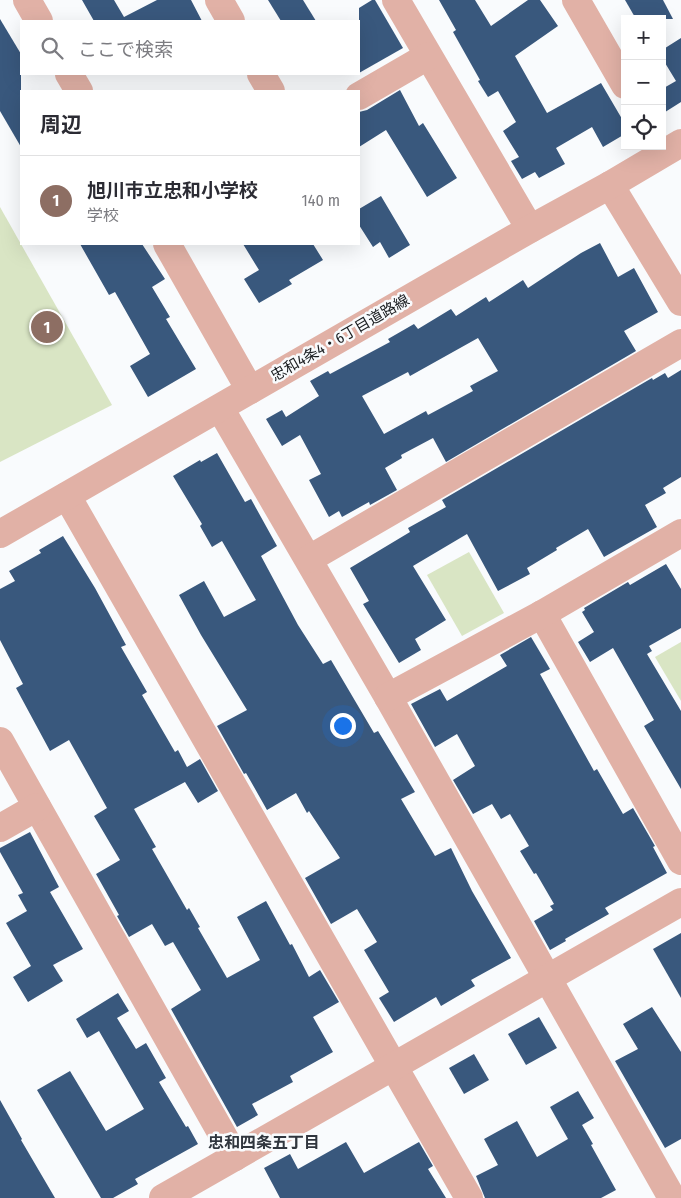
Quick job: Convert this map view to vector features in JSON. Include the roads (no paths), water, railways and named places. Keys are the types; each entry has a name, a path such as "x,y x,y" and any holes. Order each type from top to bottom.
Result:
{"street":[{"path":"27,0 38,20"},
{"path":"219,0 230,20"},
{"path":"396,0 530,229"},
{"path":"576,0 621,78"},
{"path":"360,95 428,56"},
{"path":"70,75 78,90"},
{"path":"262,75 271,90"},
{"name":"忠和4条4・6丁目道路線","path":"0,534 530,229 610,185 668,147"},
{"path":"610,185 681,302"},
{"path":"168,245 250,390"},
{"path":"309,559 681,343"},
{"path":"220,408 388,697 672,1198"},
{"path":"67,496 469,1198"},
{"path":"388,697 679,539"},
{"path":"542,614 681,861"},
{"path":"0,741 235,1157"},
{"path":"0,828 36,807"},
{"path":"163,1198 681,902"}],"place":[{"name":"旭川市立忠和小学校","path":"47,327"}],"district":[{"name":"忠和四条五丁目","path":"264,1142"}]}
